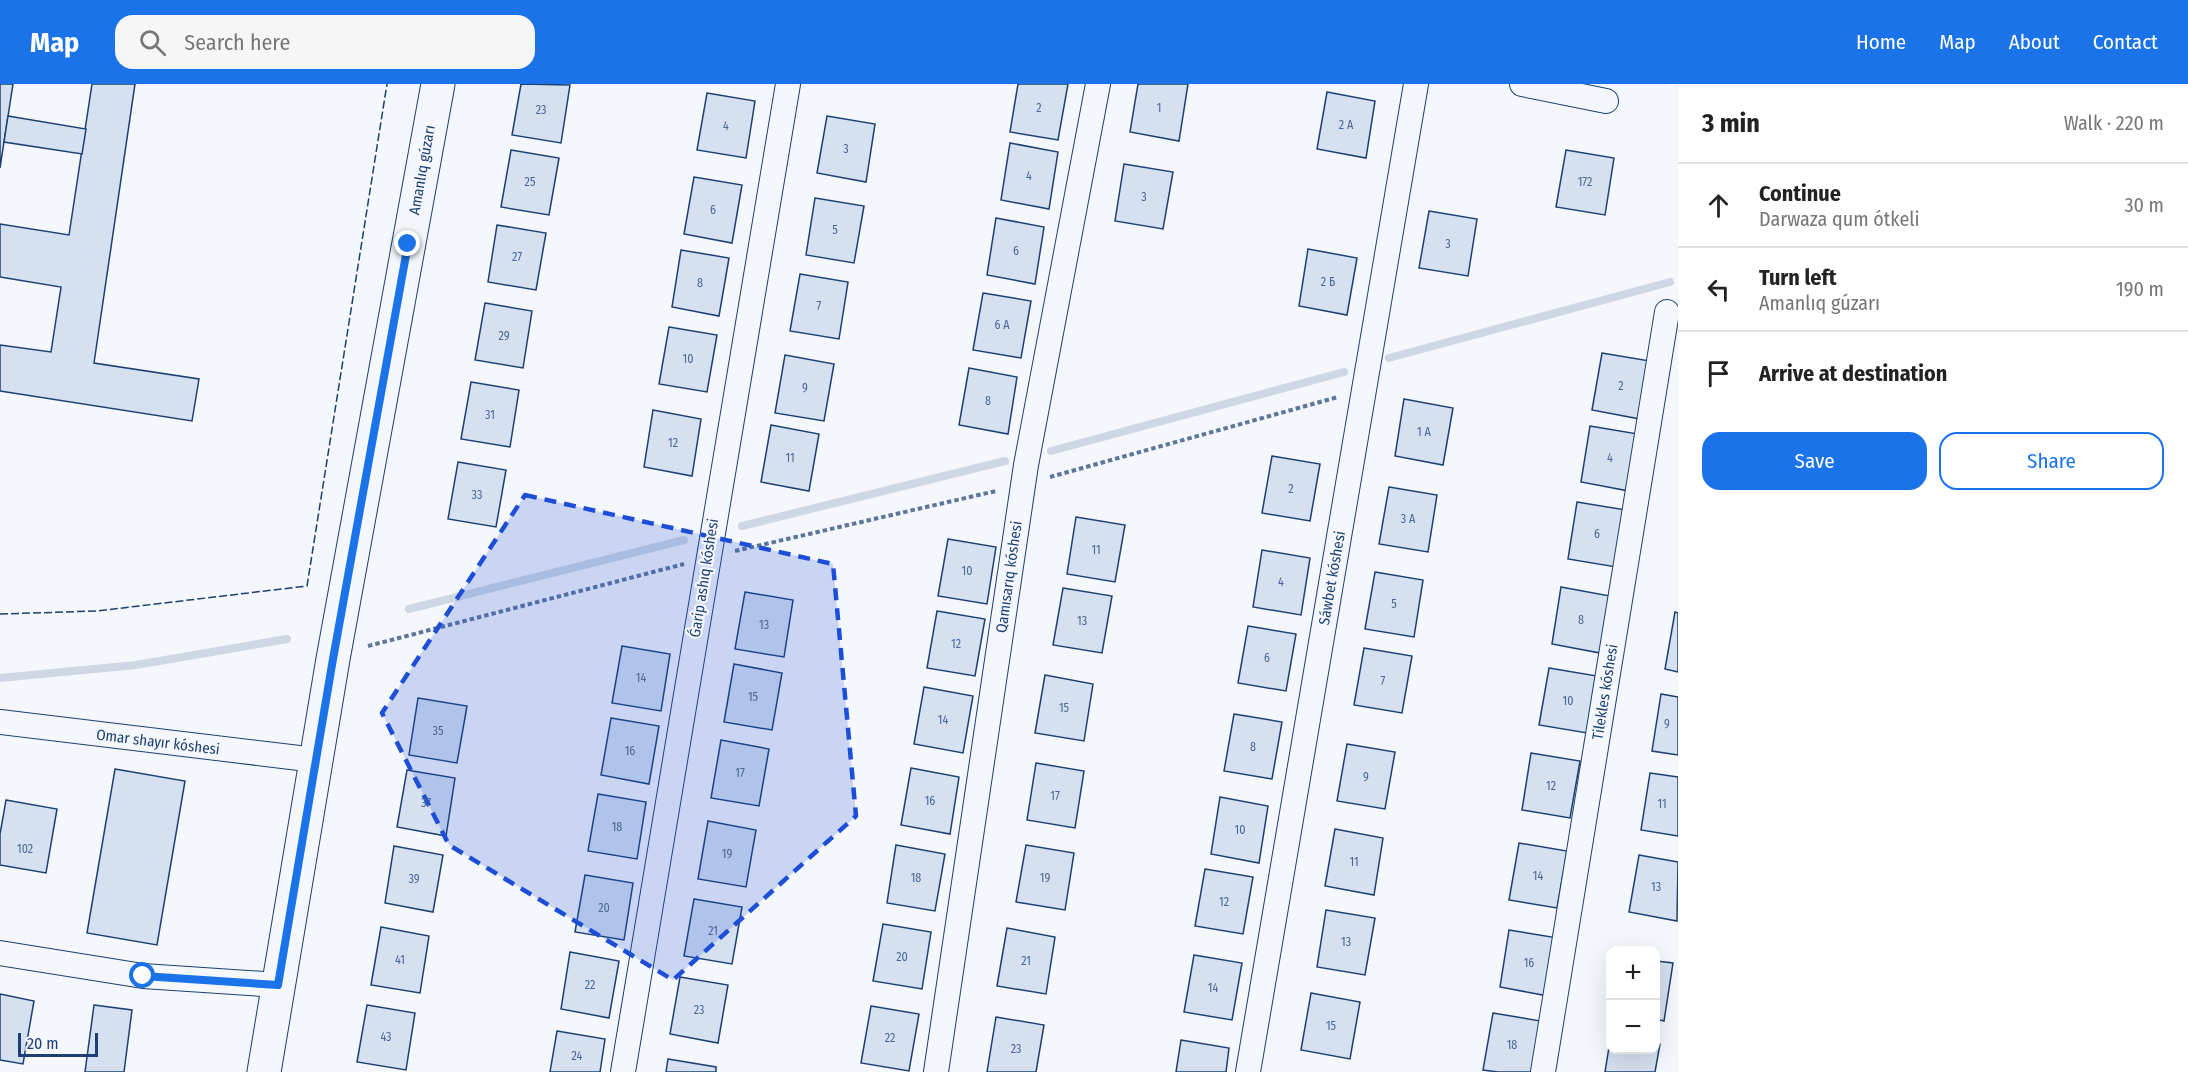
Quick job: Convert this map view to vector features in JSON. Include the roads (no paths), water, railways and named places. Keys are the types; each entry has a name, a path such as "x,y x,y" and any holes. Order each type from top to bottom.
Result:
{"street":[{"name":"Amanlıq gúzarı","path":"264,1072 316,760 438,84"},
{"name":"Ǵarip ashıq kóshesi","path":"623,1072 707,558 788,84"},
{"name":"Qamısarıq kóshesi","path":"936,1072 1023,485 1098,84"},
{"name":"Sáwbet kóshesi","path":"1248,1072 1416,84"},
{"path":"1522,84 1606,101"},
{"name":"Tilekles kóshesi","path":"1543,1072 1667,312"},
{"name":"Omar shayır kóshesi","path":"7,727 316,760"},
{"path":"0,953 143,976 278,985"}],"waterway":[{"path":"1389,358 1670,282"},
{"path":"1051,451 1344,372"},
{"path":"742,526 1005,461"},
{"path":"409,609 684,540"},
{"path":"0,678 136,665 287,639"}]}
